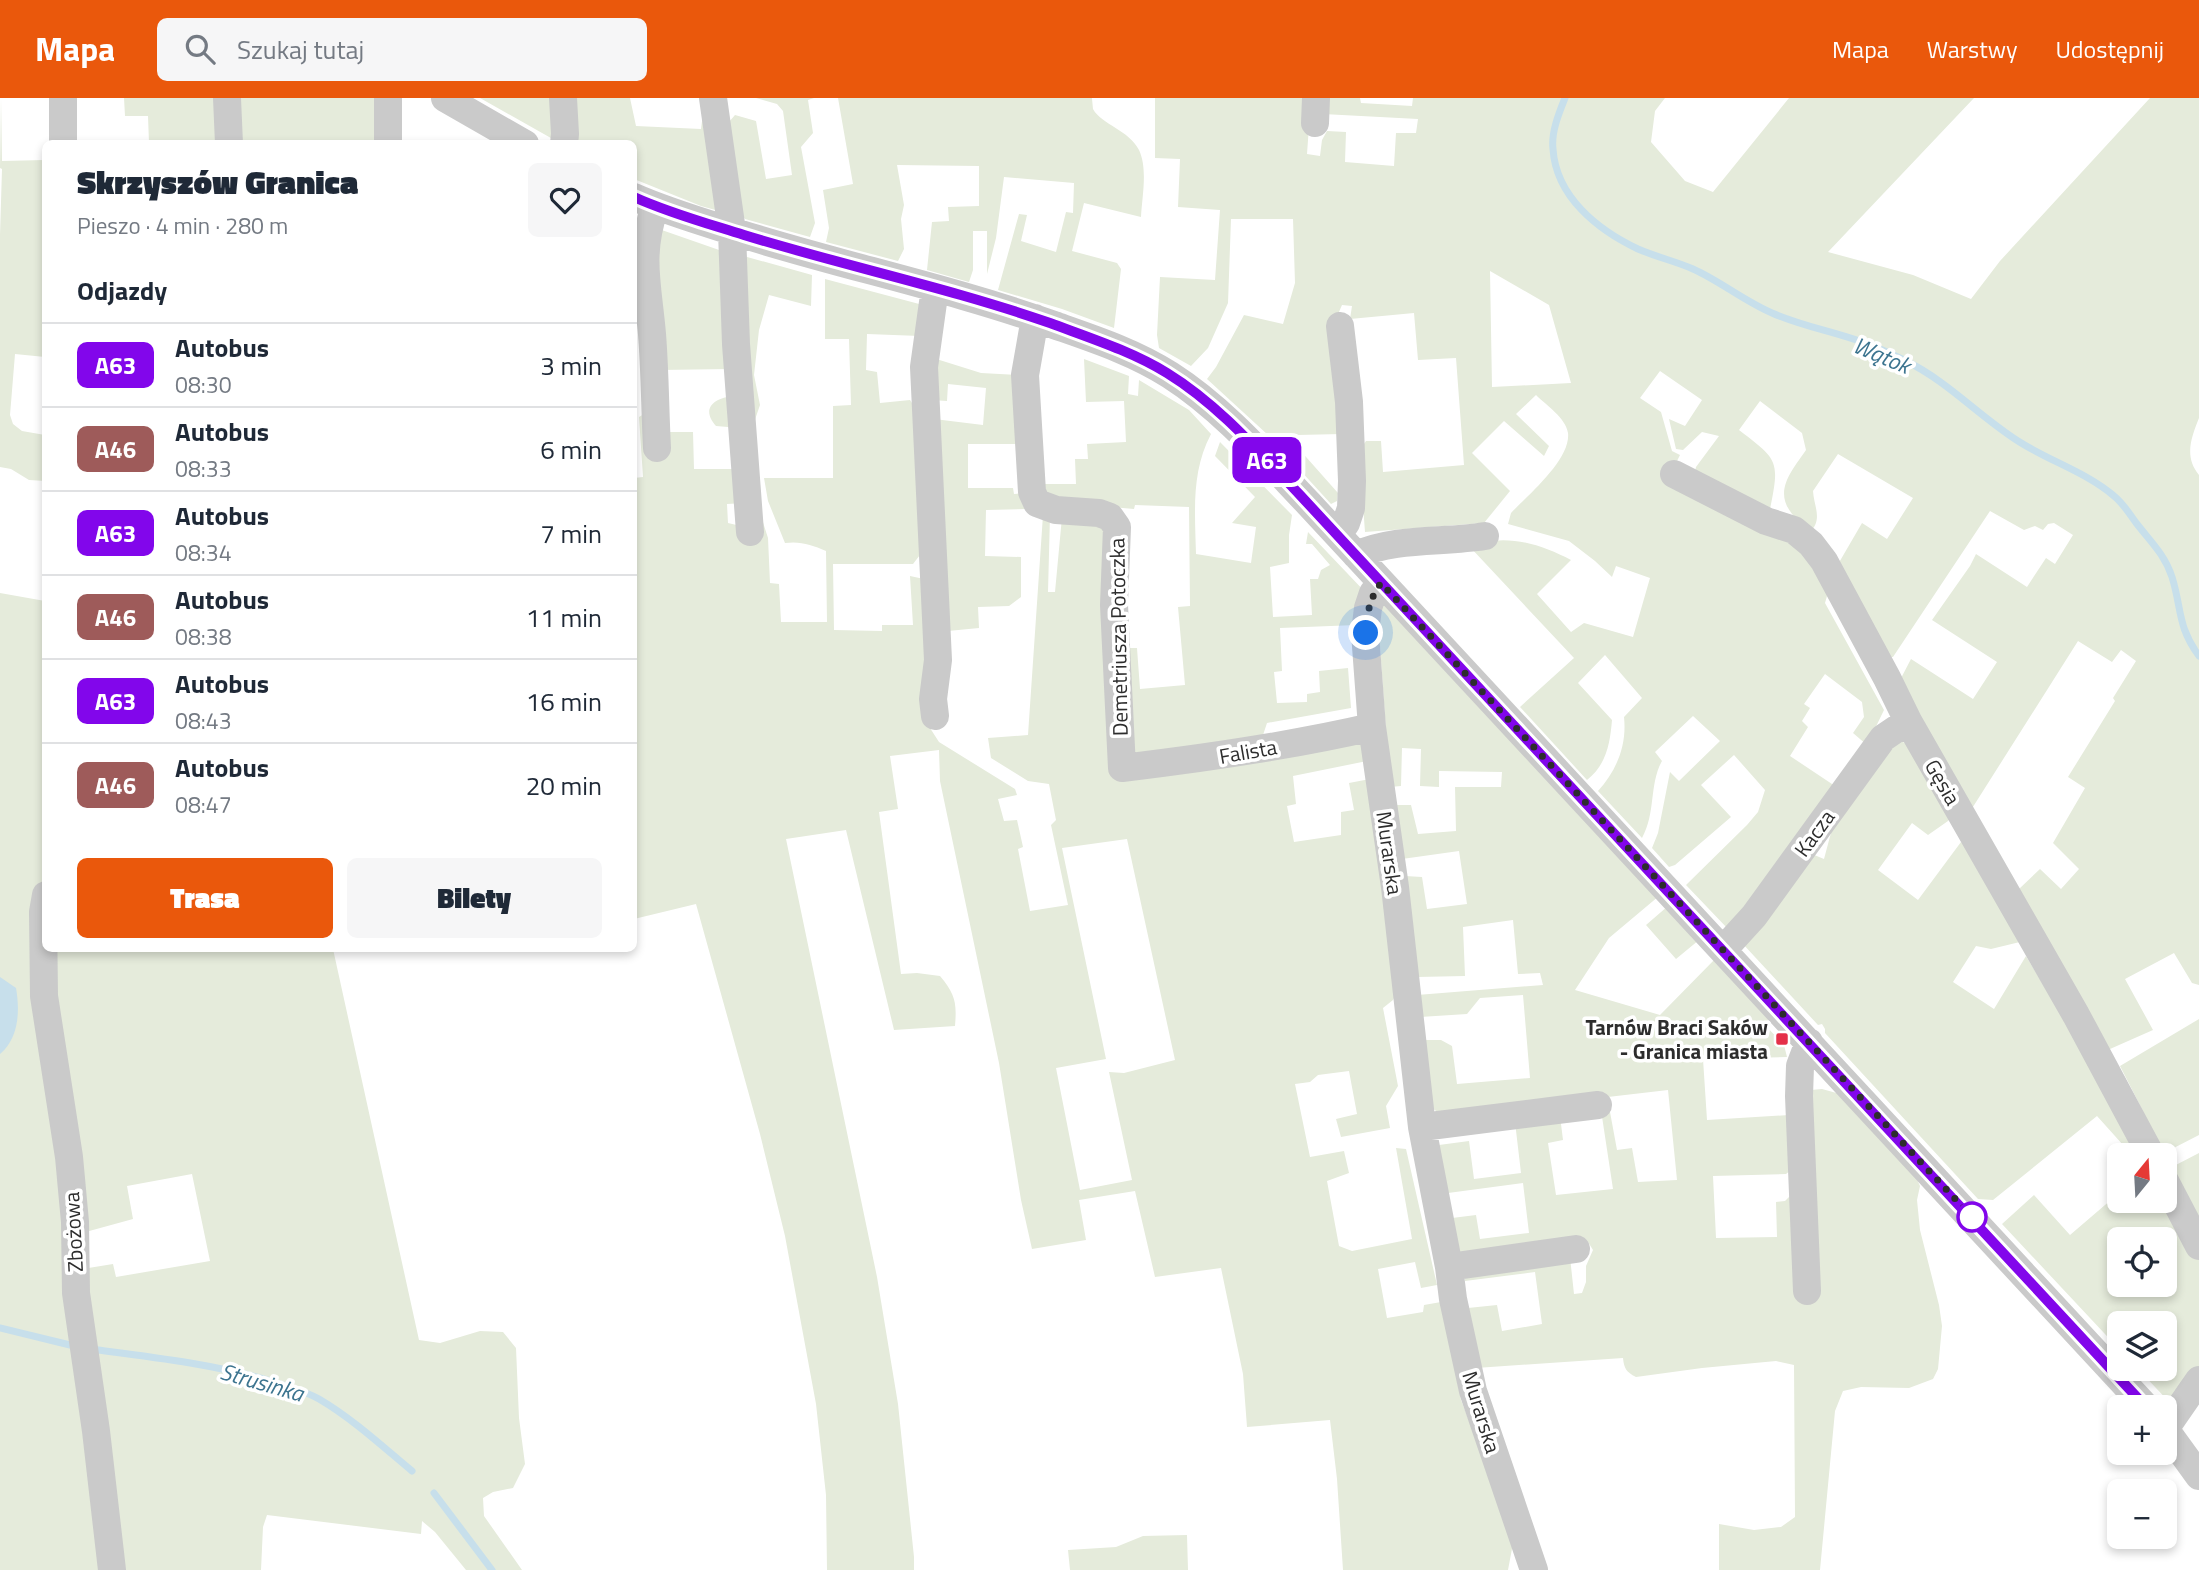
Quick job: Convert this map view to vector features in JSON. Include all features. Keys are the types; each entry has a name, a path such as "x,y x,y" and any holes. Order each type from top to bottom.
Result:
{"street":[{"path":"63,98 63,140"},
{"path":"227,98 229,140"},
{"path":"388,98 388,140"},
{"path":"445,98 476,131 510,140"},
{"path":"563,98 564,140"},
{"path":"713,98 732,231 736,344 750,532"},
{"path":"657,448 652,334 644,257 648,229 644,202 682,217 1035,318 1119,348 1145,360 1189,387 1236,429 1347,545 2135,1395"},
{"path":"935,288 924,367 938,660 933,699 935,716"},
{"name":"Demetriusza Potoczka","path":"1035,318 1025,375 1032,492 1037,503 1056,510 1099,513 1110,517 1117,527 1114,605 1122,768"},
{"path":"1340,326 1349,402 1352,481 1351,508 1346,523 1347,545"},
{"name":"Gęsia","path":"1674,474 1766,521 1794,530 1811,544 1830,573 1908,721 2076,1015 2145,1143"},
{"path":"1347,545 1370,549 1400,543 1485,536"},
{"name":"Murarska","path":"1381,583 1373,593 1368,608 1366,633 1372,727 1394,879 1422,1127 1457,1323 1473,1391 1534,1570"},
{"name":"Kacza","path":"1723,950 1754,916 1882,738 1908,721"},
{"name":"Falista","path":"1122,768 1213,757 1332,737 1372,727"},
{"name":"Zbożowa","path":"43,952 44,996 69,1157 75,1222 76,1293 112,1570"},
{"path":"1807,1291 1799,1096 1800,1066 1809,1042"},
{"path":"1422,1127 1598,1105"},
{"path":"2177,1204 2199,1246"},
{"path":"1449,1267 1576,1249"},
{"path":"2177,1412 2199,1380"},
{"path":"2177,1446 2199,1476"}],"green space":[{"path":"1,98 2,161 42,160 42,357 15,354 10,415 13,424 22,431 42,434 42,481 29,480 11,469 0,467"},
{"path":"124,98 219,98 223,140 149,140 148,116 125,116"},
{"path":"233,98 384,98 385,140 235,140"},
{"path":"480,98 556,98 558,140"},
{"path":"566,98 630,98 636,126 701,129 705,98 719,211 637,180 637,140 573,140"},
{"path":"756,98 814,98 808,100 813,133 801,147 815,223 810,237 745,219 738,210 729,122 735,115 756,121 766,179 792,175 783,111 777,104"},
{"path":"838,98 1092,98 1093,109 1097,115 1135,143 1143,166 1141,217 1084,203 1072,251 1117,263 1121,269 1114,328 998,290 1019,214 1027,215 1021,241 1056,252 1066,212 1073,213 1074,183 1004,177 996,238 987,274 987,231 973,231 973,270 969,282 927,270 932,222 949,221 948,207 979,206 979,166 897,165 904,205 901,219 904,249 898,261 826,242 829,228 823,190 853,184"},
{"path":"1155,98 1311,98 1307,154 1320,156 1322,140 1327,131 1346,132 1345,162 1394,166 1396,133 1416,133 1418,119 1323,114 1324,98 1360,98 1361,103 1412,106 1413,98 1665,98 1655,111 1651,142 1685,181 1713,192 1789,98 1974,98 1828,252 1913,275 1971,299 2000,261 2150,98 2199,98 2199,418 2190,454 2199,475 2199,985 2192,983 2174,953 2125,979 2153,1030 2102,1050 2019,889 2040,869 2061,889 2079,869 2053,843 2085,788 2068,777 2115,701 2113,698 2136,661 2121,650 2112,662 2078,641 1971,810 1899,682 1911,659 1973,699 1997,662 1932,620 1976,554 2027,587 2046,558 2055,564 2073,535 2054,523 2048,524 2043,530 2035,526 2024,530 1990,511 1893,657 1887,657 1837,566 1862,523 1887,539 1913,498 1838,454 1813,491 1817,518 1810,532 1794,517 1784,495 1791,471 1806,450 1802,433 1760,401 1739,430 1762,448 1773,462 1775,480 1770,509 1694,475 1696,467 1719,436 1702,432 1683,450 1676,449 1669,419 1685,426 1702,400 1660,371 1640,398 1661,412 1672,451 1680,455 1668,479 1792,535 1829,589 1825,603 1884,710 1867,745 1853,733 1864,717 1862,702 1825,674 1804,704 1810,708 1802,721 1808,727 1790,756 1838,788 1728,929 1686,885 1758,812 1765,790 1734,755 1701,785 1731,817 1675,865 1669,867 1652,848 1658,833 1670,772 1679,781 1720,741 1693,716 1655,752 1662,761 1655,779 1649,819 1642,838 1598,791 1619,757 1624,737 1624,717 1642,698 1605,655 1578,683 1612,720 1603,760 1587,780 1520,707 1574,658 1470,547 1496,540 1509,540 1547,549 1571,560 1537,594 1571,632 1584,623 1633,637 1650,578 1616,566 1612,577 1569,541 1508,524 1511,513 1547,476 1563,454 1568,433 1564,422 1536,395 1516,414 1549,446 1544,456 1504,421 1472,453 1510,491 1484,523 1365,532 1359,451 1366,441 1381,441 1383,472 1464,465 1456,358 1418,360 1414,313 1350,319 1352,306 1342,305 1335,321 1342,434 1297,435 1291,440 1338,493 1337,501 1331,504 1268,435 1207,379 1244,315 1283,324 1295,283 1293,219 1231,219 1228,303 1208,348 1191,366 1159,348 1157,335 1160,277 1215,280 1220,210 1178,207 1180,159 1155,158","holes":["1490,271 1549,305 1571,383 1492,387"]},
{"path":"656,228 722,251 730,369 660,370"},
{"path":"740,255 812,275 811,306 769,295 759,330 754,375 760,405 748,440"},
{"path":"825,279 923,305 920,336 867,334 866,370 877,372 880,403 910,400 920,415 923,551 913,564 833,564 834,630 882,631 882,625 913,625 910,576 924,579 930,728 939,742 1015,789 1017,795 998,799 1004,821 1017,820 1023,847 1018,849 1030,911 1068,905 1051,825 1056,820 1049,784 1028,781 991,758 988,738 1028,735 1043,515 1050,515 1048,592 1055,592 1062,517 1105,520 1118,770 1365,741 1367,761 1293,776 1296,804 1287,806 1294,842 1341,835 1341,812 1354,810 1349,783 1370,779 1397,992 1393,1000 1383,1008 1398,1086 1386,1106 1390,1128 1341,1137 1336,1119 1357,1114 1349,1071 1318,1075 1310,1082 1295,1084 1310,1157 1344,1151 1349,1173 1327,1181 1339,1246 1352,1251 1412,1239 1396,1148 1406,1149 1437,1285 1421,1288 1415,1262 1378,1269 1387,1318 1423,1312 1424,1305 1441,1302 1461,1400 1514,1538 1508,1570 1343,1570 1330,1420 1247,1427 1243,1374 1221,1268 1155,1277 1135,1191 1079,1200 1086,1240 1032,1249 1021,1200 999,1063 940,781 939,750 890,756 898,809 879,812 901,974 940,976 954,999 955,1026 894,1030 846,830 786,839 877,1277 898,1404 914,1557 914,1570 827,1570 826,1495 816,1404 785,1236 760,1134 696,904 637,918 637,478 643,477 639,417 649,411 662,432 693,432 694,469 735,469 733,430 716,426 709,414 715,402 733,396 745,503 727,504 728,523 745,527 760,513 768,538 770,583 779,584 781,622 827,622 826,551 806,544 785,543 768,501 764,478 833,478 833,406 851,405 849,339 825,339","holes":["1127,839 1175,1060 1124,1073 1109,1072 1132,1180 1080,1190 1056,1068 1106,1059 1062,848"]},
{"path":"930,357 981,373 1018,375 1023,444 968,444 968,488 1013,488 1014,494 1026,493 1026,509 986,510 985,556 1021,557 1021,597 1009,606 978,607 979,628 948,631 934,419 983,425 986,388 948,384 947,401 932,400"},
{"path":"1084,359 1129,376 1128,394 1138,396 1139,380 1189,410 1211,434 1197,478 1196,554 1251,563 1256,527 1232,523 1255,497 1215,456 1220,442 1292,515 1289,563 1270,567 1273,617 1312,615 1310,579 1318,579 1321,570 1330,565 1312,544 1306,544 1308,532 1367,594 1356,625 1280,628 1282,671 1274,672 1277,703 1307,702 1307,694 1320,692 1319,671 1348,668 1351,708 1267,723 1263,735 1125,764 1120,648 1137,648 1140,689 1185,685 1178,607 1190,606 1189,507 1135,505 1134,509 1055,502 1040,484 1076,484 1075,459 1088,459 1087,444 1126,442 1124,401 1086,402"},
{"path":"0,593 42,600 42,952 334,952 419,1340 440,1343 480,1331 503,1332 516,1348 519,1418 525,1464 513,1488 493,1492 483,1498 484,1516 522,1570 466,1570 435,1532 422,1521 421,1534 267,1515 263,1527 261,1570 0,1570","holes":["192,1174 210,1261 116,1277 113,1264 70,1271 82,1233 133,1219 127,1186"]},
{"path":"1383,598 1659,896 1609,938 1575,990 1660,1015 1716,958 1771,1019 1763,1023 1784,1045 1787,1057 1703,1059 1707,1120 1789,1115 1791,1170 1786,1174 1713,1176 1716,1238 1777,1237 1776,1202 1785,1201 1793,1193 1811,1090 1822,1089 1840,1094 1914,1173 1920,1186 1917,1200 1920,1230 1942,1326 1938,1369 1933,1379 1909,1388 1861,1387 1843,1391 1835,1411 1820,1570 1719,1570 1719,1524 1754,1530 1781,1527 1795,1517 1794,1365 1776,1361 1636,1377 1626,1369 1623,1358 1476,1368 1468,1308 1497,1305 1502,1331 1542,1324 1535,1272 1465,1281 1464,1273 1570,1257 1574,1294 1582,1293 1586,1282 1586,1266 1593,1250 1588,1242 1468,1259 1460,1255 1452,1218 1476,1215 1480,1239 1529,1233 1523,1183 1448,1193 1439,1145 1469,1141 1474,1179 1521,1173 1515,1122 1560,1116 1563,1140 1548,1143 1556,1195 1613,1189 1601,1110 1610,1112 1617,1150 1632,1148 1638,1182 1677,1180 1668,1090 1443,1116 1432,1108 1423,1040 1441,1040 1452,1046 1457,1084 1530,1078 1523,995 1480,998 1467,1014 1420,1017 1417,995 1543,985 1540,973 1518,974 1513,920 1463,927 1465,976 1417,977 1405,876 1422,877 1427,909 1467,904 1459,851 1402,859 1393,805 1411,805 1418,834 1456,831 1455,787 1501,787 1502,772 1439,771 1439,787 1420,786 1421,749 1402,748 1401,786 1390,787 1377,604"},
{"path":"1887,741 1908,744 1951,817 1928,835 1912,823 1878,870 1918,900 1961,842 1973,850 2024,941 1991,949 1976,946 1953,982 1994,1009 2026,956 2138,1143 2121,1143 2097,1116 1993,1200 1978,1199 1825,1033 1822,1024 1818,1025 1742,943 1807,852 1824,859 1832,829"},
{"path":"1668,906 1699,940 1676,959 1646,925"},
{"path":"2199,1019 2199,1135 2177,1146 2177,1143 2156,1143 2139,1121 2143,1111 2120,1066"},
{"path":"2199,1153 2199,1234 2177,1195 2177,1164"},
{"path":"2034,1195 2070,1235 2107,1203 2107,1213 2173,1213 2199,1255 2199,1371 2177,1401 2177,1395 2163,1395 2149,1381 2177,1381 2177,1311 2107,1311 2107,1336 2002,1224"},
{"path":"1187,1535 1188,1570 1070,1570 1068,1550 1116,1547 1143,1536"}],"water":[{"path":"0,977 16,988 18,1006 17,1024 11,1040 0,1054"}],"waterway":[{"name":"Wątok","path":"1565,98 1553,136 1556,166 1571,197 1594,222 1638,249 1693,269 1772,313 1868,344 1906,361 1935,378 2018,441 2103,488 2124,506 2166,562 2183,626 2199,656"},
{"name":"Strusinka","path":"0,1328 70,1345"},
{"name":"Strusinka","path":"90,1349 206,1366 303,1391 344,1415 412,1471"},
{"name":"Strusinka","path":"434,1493 492,1570"}],"bus line":[{"name":"A63","path":"637,198 682,217 967,296 1035,318 1119,348 1145,360 1189,387 1236,429 1300,495 2136,1395"}],"place":[{"name":"Tarnów Braci Saków - Granica miasta","path":"1782,1039"}],"route":[{"path":"1366,633 1368,608 1373,593 1381,583 1972,1217"}]}
